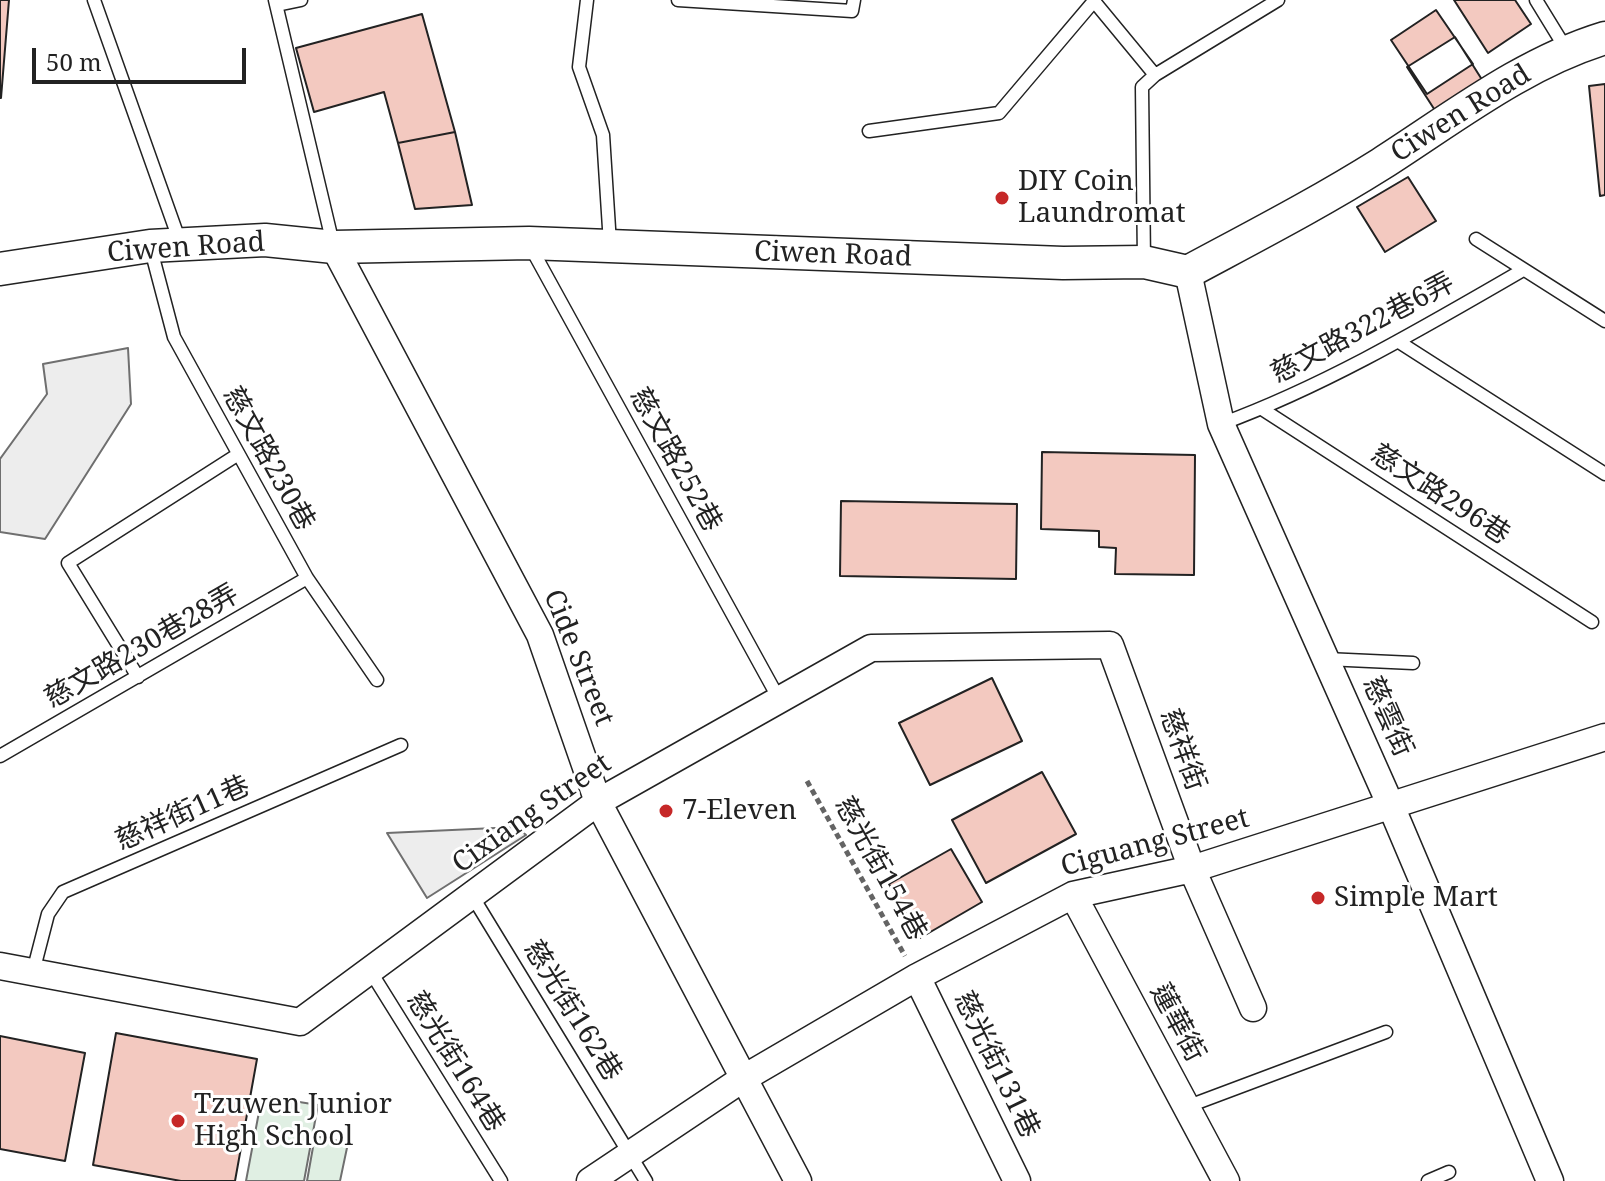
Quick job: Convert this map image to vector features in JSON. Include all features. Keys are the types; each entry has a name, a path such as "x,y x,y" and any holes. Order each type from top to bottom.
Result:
{"street":[{"name":"Ciwen Road","path":"0,269 165,245 265,240 334,247 529,243 1063,263 1144,262 1188,272 1351,183 1468,106 1566,49 1605,38"},
{"name":"Cide Street","path":"334,247 540,635 598,802 798,1181"},
{"name":"慈雲街","path":"1188,272 1221,424 1391,806 1550,1181"},
{"name":"Cixiang Street","path":"0,966 300,1022 598,802 871,648 1110,645 1192,869"},
{"name":"Ciguang Street","path":"590,1181 744,1078 917,977 1073,895 1192,869 1605,737"},
{"path":"1192,869 1253,1008"},
{"name":"蓮華街","path":"1073,895 1226,1181"},
{"name":"慈光街131巷","path":"917,977 1017,1181"}],"lane":[{"name":"慈文路230巷","path":"94,0 165,245 174,337 307,578 377,680"},
{"path":"301,0 276,3 334,247"},
{"path":"587,0 579,67 603,135 611,247"},
{"path":"678,0 852,11 854,0"},
{"path":"869,131 999,113 1093,0 1155,75"},
{"path":"1144,262 1142,87 1155,75 1278,0"},
{"path":"1536,0 1566,49"},
{"path":"1476,239 1605,321"},
{"name":"慈文路252巷","path":"529,243 779,699"},
{"name":"慈文路322巷6弄","path":"1221,424 1262,409 1399,342 1523,270"},
{"path":"1399,342 1605,474"},
{"name":"慈文路296巷","path":"1262,409 1592,622"},
{"path":"138,677 68,563 237,455"},
{"name":"慈文路230巷28弄","path":"0,756 307,578"},
{"path":"1326,659 1413,663"},
{"name":"慈祥街11巷","path":"33,972 48,914 63,892 401,745"},
{"name":"慈光街162巷","path":"471,894 646,1181"},
{"name":"慈光街164巷","path":"369,969 501,1181"},
{"path":"1186,1107 1386,1032"},
{"path":"1428,1181 1449,1172"}],"path":[{"name":"慈光街154巷","path":"807,781 917,977"}],"green space":[{"path":"262,1096 318,1105 304,1181 246,1181"},
{"path":"315,1136 348,1143 340,1181 307,1181"}],"shaded area":[{"path":"128,348 131,404 45,539 0,532 0,459 47,394 43,364"},
{"path":"517,827 526,835 427,898 387,833"}],"building":[{"path":"0,0 9,0 1,98 0,98"},
{"path":"1454,0 1515,0 1531,24 1488,53"},
{"path":"1436,10 1473,64 1427,94 1391,40"},
{"path":"422,14 455,132 398,143 384,92 314,112 296,48"},
{"path":"1455,37 1486,86 1438,115 1407,67"},
{"path":"1605,84 1605,195 1600,196 1589,86"},
{"path":"455,132 472,205 415,209 398,143"},
{"path":"1408,177 1436,221 1385,252 1357,207"},
{"path":"1042,452 1195,455 1194,575 1115,574 1116,548 1099,547 1099,531 1041,529"},
{"path":"841,501 1017,504 1016,579 840,576"},
{"path":"992,678 1022,741 930,785 899,723"},
{"path":"1042,772 1076,834 986,883 952,820"},
{"path":"951,849 982,902 920,938 889,884"},
{"path":"116,1033 257,1059 235,1181 181,1181 93,1165"},
{"path":"0,1036 85,1053 65,1161 0,1149"}],"place":[{"name":"DIY Coin Laundromat","path":"1002,198"},
{"name":"7-Eleven","path":"666,811"},
{"name":"Simple Mart","path":"1318,898"},
{"name":"Tzuwen Junior High School","path":"178,1121"}]}
